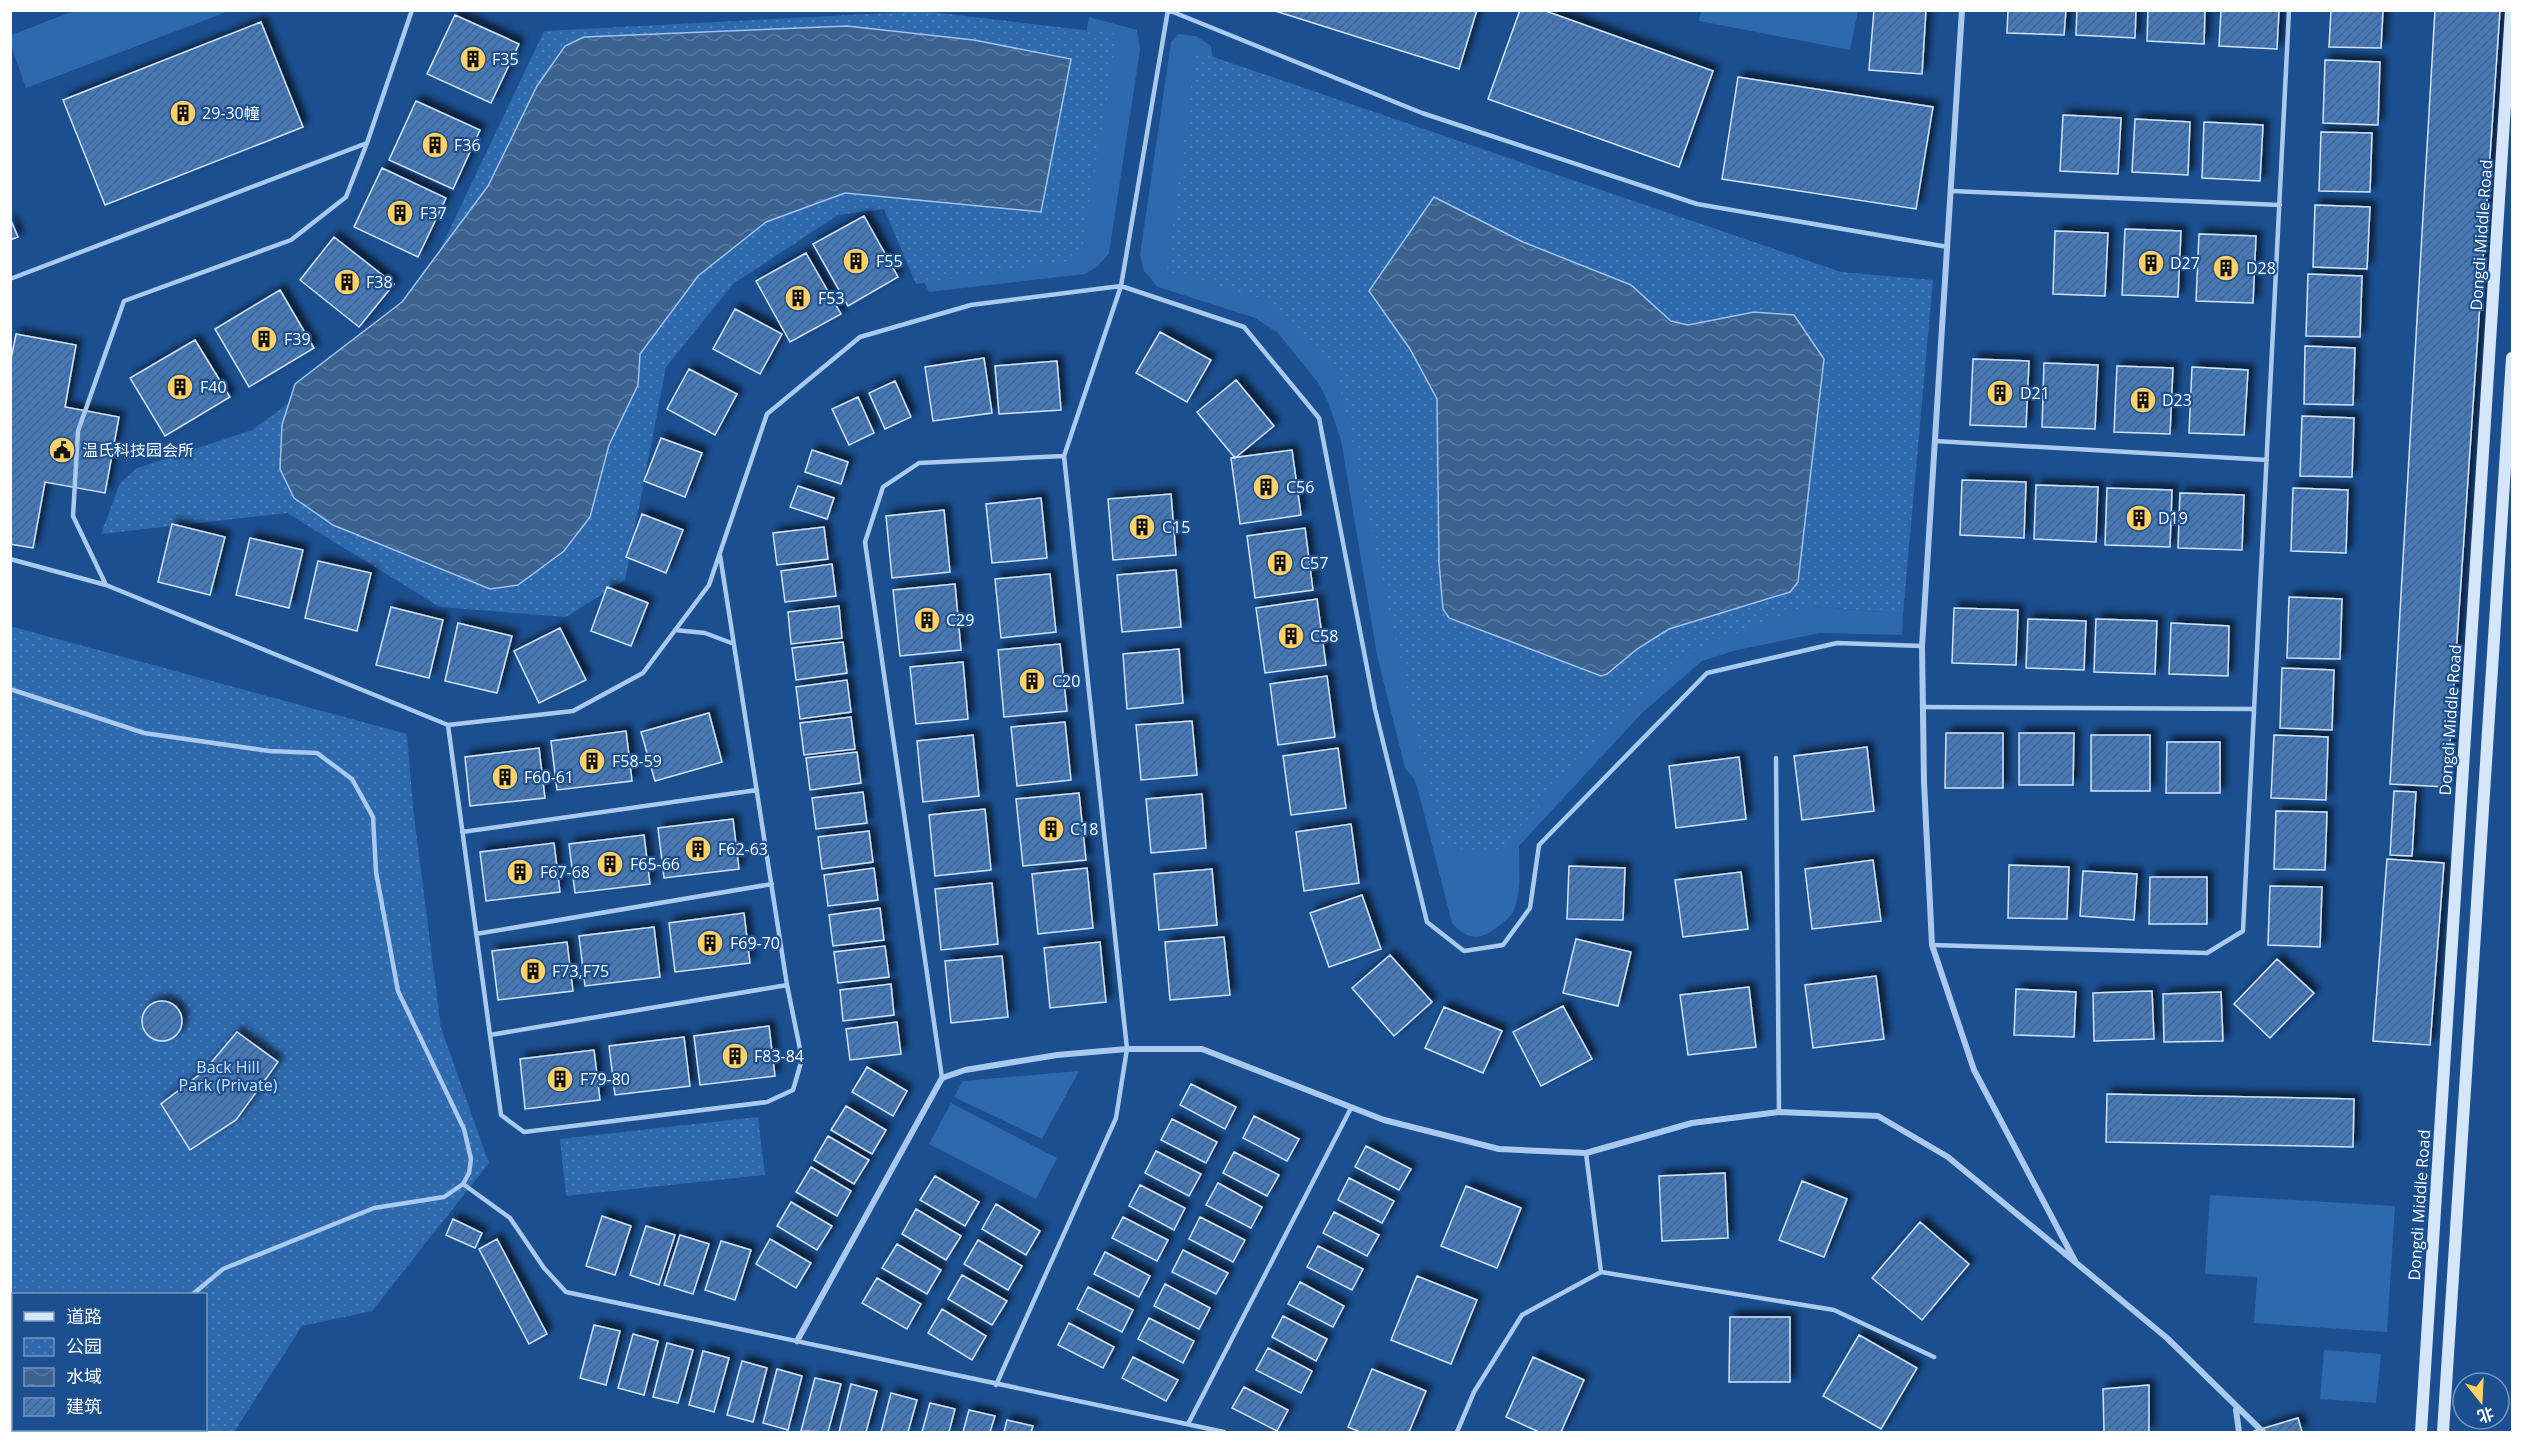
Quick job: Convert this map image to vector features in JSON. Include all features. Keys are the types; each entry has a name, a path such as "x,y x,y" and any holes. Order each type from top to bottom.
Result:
{"main road":[{"name":"Dongdi Middle Road","path":"2421,1432 2511,10"},
{"path":"2443,1432 2512,357"}],"street":[{"path":"1962,10 1922,646 1924,782 1932,945 1974,1070 2077,1264"},
{"path":"797,1341 942,1078 965,1070 1057,1055 1127,1049 1202,1049 1384,1120 1499,1149 1586,1153 1692,1124 1779,1112 1878,1116 1948,1157 2167,1338 2236,1409 2263,1432"},
{"path":"2236,1409 2240,1432"}],"lane":[{"path":"106,585 74,516 78,431 124,301 291,240 346,197 368,143 412,10"},
{"path":"996,1384 1116,1118 1127,1049 1064,456 1120,286 1168,10 1422,113 1697,204 1948,247"},
{"path":"1932,945 2207,953 2243,931 2289,10"},
{"path":"10,279 368,143"},
{"path":"1951,191 2280,205"},
{"path":"10,560 106,585 448,725 573,711 643,673 709,585 767,414 860,338 971,305 1120,286 1244,327 1319,418 1375,708 1427,922 1464,951 1503,945 1530,908 1539,845 1707,673 1837,643 1922,646"},
{"path":"1935,441 2267,460"},
{"path":"942,1078 865,542 884,487 919,463 1064,456"},
{"path":"448,725 501,1115 524,1132 767,1102 793,1090 802,1059 787,985 720,553"},
{"path":"675,630 705,633 734,644"},
{"path":"10,689 144,733 269,751 317,753 352,779 373,817 376,872 398,991 464,1130 471,1159 469,1173 463,1184 444,1197 374,1208 223,1269 194,1293"},
{"path":"1923,706 2254,709"},
{"path":"1776,758 1779,1112"},
{"path":"462,832 757,790"},
{"path":"476,934 772,884"},
{"path":"490,1035 787,985"},
{"path":"1188,1424 1351,1108"},
{"path":"1586,1153 1601,1272"},
{"path":"463,1184 510,1218 544,1268 566,1292 1224,1432"},
{"path":"1457,1432 1474,1392 1522,1315 1601,1272 1834,1310 1934,1357"}],"green space":[{"path":"1701,10 1858,11 1850,50 1699,21"},
{"path":"74,11 229,11 26,88 11,46 11,35"},
{"path":"924,11 1118,34 1080,259 916,284 884,209 838,215 733,284 666,367 625,580 566,617 440,607 287,513 101,534 120,483 137,468 252,430 408,317 544,31"},
{"path":"1089,17 1137,30 1140,50 1109,253 1098,266 1085,274 929,292 906,246 1052,219"},
{"path":"1178,34 1196,36 1211,46 1213,63 1606,684 1812,590 1811,606 1903,614 1902,635 1820,633 1737,650 1702,661 1642,713 1519,846 1519,888 1516,904 1509,917 1487,934 1469,936 1452,923 1418,790 1414,779 1405,768 1377,655 1341,440 1329,404 1319,384 1278,333 1255,318 1158,287 1144,271 1140,255 1171,42"},
{"path":"1196,51 1841,272 1933,280 1903,614 1811,606 1810,604 1697,648 1562,781 1497,853 1441,846 1336,368 1261,298 1167,271"},
{"name":"Back Hill Park (Private)","path":"10,626 407,734 413,807 441,1028 489,1163 372,1311 302,1326 234,1432 11,1432"},
{"path":"1079,1071 1042,1139 954,1097 963,1081"},
{"path":"951,1103 1057,1158 1036,1199 929,1144"},
{"path":"758,1117 765,1175 566,1196 560,1139"},
{"path":"2210,1195 2395,1206 2387,1332 2254,1323 2257,1277 2205,1274"},
{"path":"2324,1350 2381,1354 2376,1403 2320,1399"}],"water":[{"path":"847,26 974,40 1071,59 1041,212 845,193 766,222 698,276 640,354 638,385 609,445 590,517 564,551 518,585 490,589 333,525 294,498 280,469 282,425 295,384 402,302 488,186 537,86 565,46 584,37"},
{"path":"1434,197 1523,242 1631,285 1671,321 1688,325 1754,312 1794,315 1824,359 1798,582 1790,592 1669,629 1601,676 1449,618 1443,609 1439,563 1437,399 1410,349 1369,291"}],"building":[{"path":"1272,10 1477,10 1459,69"},
{"path":"1520,10 1543,10 1713,71 1679,167 1488,99"},
{"path":"1874,10 1926,10 1922,74 1869,70"},
{"path":"2008,10 2066,10 2064,35 2007,33"},
{"path":"2077,10 2136,10 2135,38 2076,35"},
{"path":"2148,10 2205,10 2204,44 2147,41"},
{"path":"2221,10 2279,10 2277,49 2219,46"},
{"path":"2331,10 2383,10 2381,48 2329,47"},
{"path":"2435,10 2500,10 2447,787 2390,784"},
{"name":"F35","path":"455,15 519,44 491,103 427,74"},
{"name":"29-30幢","path":"261,22 303,127 105,205 63,100"},
{"path":"2325,60 2380,62 2378,125 2323,123"},
{"path":"1738,77 1933,107 1916,209 1722,179"},
{"name":"F36","path":"416,101 480,130 453,189 389,160"},
{"path":"2063,115 2121,118 2118,174 2060,171"},
{"path":"2135,119 2190,122 2188,175 2132,172"},
{"path":"2204,122 2263,125 2260,181 2202,178"},
{"path":"2321,132 2372,133 2370,192 2319,191"},
{"name":"F37","path":"382,168 446,198 418,257 354,227"},
{"path":"2315,205 2370,207 2367,269 2313,267"},
{"name":"F55","path":"864,216 898,277 848,306 813,244"},
{"path":"10,218 18,237 10,240"},
{"name":"D27","path":"2125,229 2181,231 2178,297 2122,295"},
{"path":"2055,231 2108,233 2105,296 2053,294"},
{"name":"D28","path":"2199,234 2256,236 2253,303 2196,301"},
{"name":"F38","path":"334,237 394,284 359,327 300,280"},
{"name":"F53","path":"806,253 841,314 790,342 756,281"},
{"path":"2308,274 2362,276 2360,337 2306,336"},
{"name":"F39","path":"280,290 314,348 249,387 215,329"},
{"path":"735,309 782,334 760,374 713,349"},
{"path":"1160,332 1211,360 1187,402 1136,373"},
{"name":"温氏科技园会所","path":"16,334 76,345 65,407 119,417 105,493 45,482 33,548 10,544 10,364"},
{"name":"F40","path":"195,340 230,397 165,436 130,378"},
{"path":"2305,346 2355,348 2353,405 2304,404"},
{"path":"984,358 992,413 933,421 925,367"},
{"name":"D21","path":"1973,359 2029,361 2026,427 1970,425"},
{"path":"1057,361 1061,410 999,414 995,366"},
{"path":"2044,363 2098,365 2095,429 2042,427"},
{"name":"D23","path":"2117,366 2173,368 2170,434 2114,432"},
{"path":"2192,367 2248,370 2244,435 2189,433"},
{"path":"689,369 737,394 715,435 667,409"},
{"path":"1236,380 1274,426 1235,458 1197,412"},
{"path":"895,381 911,417 885,429 869,393"},
{"path":"858,397 874,433 849,445 832,409"},
{"path":"2302,416 2354,418 2352,477 2300,476"},
{"path":"661,438 702,453 685,497 644,481"},
{"path":"812,450 848,462 841,484 805,472"},
{"name":"C56","path":"1292,450 1301,515 1240,524 1231,458"},
{"path":"1962,480 2026,482 2024,538 1960,535"},
{"path":"2036,485 2098,487 2096,542 2034,539"},
{"path":"798,486 834,498 827,519 790,507"},
{"name":"D19","path":"2107,488 2172,490 2170,547 2105,545"},
{"path":"2293,488 2348,490 2346,553 2291,551"},
{"path":"2180,493 2244,495 2242,550 2178,548"},
{"name":"C15","path":"1171,494 1176,555 1113,560 1108,499"},
{"path":"1041,498 1047,558 992,563 986,504"},
{"path":"944,510 950,572 892,578 886,516"},
{"path":"642,514 683,530 666,573 626,557"},
{"path":"172,524 225,537 210,595 158,582"},
{"path":"824,527 828,559 777,565 773,533"},
{"name":"C57","path":"1305,528 1313,590 1255,598 1247,536"},
{"path":"250,538 303,550 289,608 236,595"},
{"path":"318,561 371,573 357,631 305,618"},
{"path":"832,564 836,596 785,602 781,571"},
{"path":"1176,570 1181,627 1122,632 1117,575"},
{"path":"1050,574 1056,632 1001,638 995,579"},
{"name":"C29","path":"955,584 961,650 900,656 893,590"},
{"path":"607,587 648,603 631,646 591,631"},
{"path":"2289,597 2342,599 2340,659 2287,658"},
{"name":"C58","path":"1317,599 1326,665 1265,673 1256,608"},
{"path":"839,606 842,638 791,644 788,612"},
{"path":"391,607 443,620 429,678 376,665"},
{"path":"1954,608 2018,610 2016,665 1952,663"},
{"path":"2028,619 2086,621 2084,670 2026,668"},
{"path":"2096,619 2157,621 2155,674 2094,672"},
{"path":"458,623 512,636 497,693 445,681"},
{"path":"2171,623 2229,626 2228,676 2169,674"},
{"path":"560,628 586,680 539,703 514,651"},
{"path":"843,642 847,673 796,680 792,648"},
{"name":"C20","path":"1060,644 1067,711 1004,717 998,650"},
{"path":"1179,649 1183,703 1127,709 1123,654"},
{"path":"963,662 968,719 916,724 910,667"},
{"path":"2282,668 2334,670 2332,730 2280,728"},
{"path":"1327,676 1335,737 1278,745 1270,684"},
{"path":"847,680 851,712 800,719 796,687"},
{"path":"709,713 722,762 655,781 641,732"},
{"path":"851,717 855,749 804,755 800,723"},
{"path":"1192,721 1197,775 1141,780 1136,725"},
{"path":"1065,722 1071,780 1017,786 1011,727"},
{"name":"F58-59","path":"626,731 632,781 557,790 551,741"},
{"path":"1946,733 2003,733 2003,788 1945,788"},
{"path":"2019,733 2074,733 2073,785 2019,785"},
{"path":"973,735 979,796 923,802 917,741"},
{"path":"2091,735 2150,735 2150,791 2091,791"},
{"path":"2274,735 2328,737 2326,800 2271,798"},
{"path":"2167,742 2220,742 2220,793 2166,793"},
{"path":"1867,747 1874,811 1802,820 1794,756"},
{"name":"F60-61","path":"539,748 545,798 470,806 465,757"},
{"path":"1338,748 1346,808 1291,815 1283,756"},
{"path":"857,752 861,783 810,790 806,758"},
{"path":"1739,757 1746,819 1676,828 1669,766"},
{"path":"2394,791 2416,792 2412,856 2390,855"},
{"path":"863,792 867,823 816,829 812,798"},
{"name":"C18","path":"1079,793 1086,860 1023,866 1016,799"},
{"path":"1202,794 1206,848 1151,853 1146,799"},
{"path":"985,809 991,870 935,876 929,815"},
{"path":"2276,811 2327,812 2325,870 2274,869"},
{"name":"F62-63","path":"733,819 739,869 664,878 658,828"},
{"path":"1351,824 1359,883 1304,891 1296,832"},
{"path":"869,831 873,862 822,869 818,837"},
{"name":"F65-66","path":"644,835 650,884 575,893 569,844"},
{"name":"F67-68","path":"554,843 560,892 486,901 480,852"},
{"path":"2387,859 2444,863 2430,1045 2373,1041"},
{"path":"1873,860 1881,921 1812,929 1805,869"},
{"path":"2009,865 2069,867 2067,919 2008,918"},
{"path":"1569,866 1625,868 1623,920 1567,919"},
{"path":"874,868 878,900 828,906 824,875"},
{"path":"1087,868 1093,928 1038,934 1032,874"},
{"path":"1212,869 1217,925 1159,930 1154,874"},
{"path":"2083,871 2137,874 2134,920 2080,916"},
{"path":"1741,872 1748,929 1683,937 1675,880"},
{"path":"2150,877 2207,877 2207,924 2149,924"},
{"path":"992,883 998,944 941,950 935,889"},
{"path":"2270,886 2322,887 2320,947 2268,945"},
{"path":"1362,895 1381,949 1329,967 1310,913"},
{"path":"880,908 884,940 833,946 829,915"},
{"name":"F69-70","path":"744,913 750,963 675,972 669,923"},
{"path":"654,927 660,977 585,986 579,936"},
{"path":"1224,937 1230,995 1170,1000 1165,942"},
{"path":"1576,939 1631,952 1618,1006 1563,993"},
{"name":"F73,F75","path":"567,942 573,991 498,1000 492,951"},
{"path":"1100,942 1106,1002 1050,1008 1044,948"},
{"path":"885,946 889,977 838,983 834,952"},
{"path":"1390,955 1432,1002 1394,1036 1352,988"},
{"path":"1002,956 1008,1017 951,1023 945,961"},
{"path":"2277,959 2314,993 2270,1038 2234,1004"},
{"path":"1876,976 1884,1039 1813,1048 1805,985"},
{"path":"891,984 894,1015 843,1021 840,990"},
{"path":"1749,987 1756,1047 1688,1055 1680,995"},
{"path":"2016,989 2076,992 2074,1037 2014,1035"},
{"path":"2152,991 2154,1039 2094,1041 2093,993"},
{"path":"2221,992 2223,1041 2164,1042 2163,994"},
{"path":"162,1001 170,1002 176,1007 181,1013 181,1029 176,1035 170,1040 162,1041 154,1040 148,1035 143,1029 142,1021 143,1013 148,1007 154,1002"},
{"path":"1563,1006 1592,1059 1541,1086 1513,1032"},
{"path":"1444,1007 1502,1031 1483,1073 1425,1048"},
{"path":"897,1022 901,1054 850,1060 846,1029"},
{"name":"F83-84","path":"769,1026 775,1076 700,1085 694,1036"},
{"path":"237,1032 278,1062 236,1120 190,1150 161,1104 204,1071"},
{"path":"684,1037 690,1086 615,1095 609,1046"},
{"name":"F79-80","path":"594,1050 600,1100 525,1109 520,1059"},
{"path":"867,1067 907,1091 893,1116 852,1092"},
{"path":"1191,1084 1236,1107 1225,1129 1180,1105"},
{"path":"2107,1094 2354,1099 2353,1147 2106,1142"},
{"path":"846,1106 886,1130 872,1154 831,1130"},
{"path":"1254,1116 1299,1139 1287,1161 1243,1138"},
{"path":"1172,1119 1217,1142 1206,1163 1161,1140"},
{"path":"828,1136 869,1160 854,1184 814,1160"},
{"path":"1366,1146 1411,1169 1399,1190 1355,1167"},
{"path":"1156,1151 1201,1174 1189,1196 1145,1173"},
{"path":"1234,1152 1279,1175 1267,1196 1223,1173"},
{"path":"811,1167 851,1191 837,1216 796,1192"},
{"path":"1725,1173 1728,1238 1662,1241 1659,1176"},
{"path":"935,1176 979,1202 965,1226 920,1200"},
{"path":"1349,1178 1394,1201 1382,1223 1338,1200"},
{"path":"1802,1181 1847,1199 1824,1257 1779,1240"},
{"path":"1218,1183 1262,1207 1251,1228 1206,1205"},
{"path":"1140,1185 1185,1208 1174,1230 1129,1206"},
{"path":"1466,1186 1521,1208 1497,1268 1441,1246"},
{"path":"791,1202 832,1226 817,1250 777,1226"},
{"path":"996,1204 1040,1231 1026,1255 982,1229"},
{"path":"916,1209 961,1236 946,1260 902,1234"},
{"path":"1334,1212 1379,1235 1367,1256 1323,1233"},
{"path":"602,1216 631,1226 615,1275 586,1266"},
{"path":"1123,1217 1168,1240 1157,1261 1112,1238"},
{"path":"1200,1217 1245,1240 1233,1262 1189,1239"},
{"path":"453,1219 482,1233 475,1248 446,1235"},
{"path":"1920,1222 1969,1264 1922,1320 1872,1278"},
{"path":"646,1226 675,1235 659,1285 630,1275"},
{"path":"680,1235 709,1244 693,1294 664,1285"},
{"path":"497,1239 547,1334 529,1344 479,1249"},
{"path":"770,1239 811,1263 796,1288 756,1264"},
{"path":"978,1240 1022,1266 1008,1290 964,1264"},
{"path":"721,1241 751,1250 735,1300 705,1290"},
{"path":"897,1244 941,1270 927,1294 882,1268"},
{"path":"1318,1246 1363,1269 1352,1290 1307,1267"},
{"path":"1183,1250 1228,1273 1216,1294 1172,1272"},
{"path":"1105,1252 1150,1276 1139,1297 1094,1274"},
{"path":"962,1275 1007,1301 992,1325 948,1299"},
{"path":"1417,1276 1477,1300 1451,1364 1391,1340"},
{"path":"877,1278 921,1304 907,1329 862,1303"},
{"path":"1300,1282 1344,1306 1333,1327 1288,1304"},
{"path":"1165,1284 1210,1308 1199,1329 1154,1306"},
{"path":"1088,1287 1133,1310 1122,1332 1077,1309"},
{"path":"942,1309 986,1336 972,1360 928,1333"},
{"path":"1283,1316 1327,1339 1316,1361 1272,1337"},
{"path":"1730,1317 1790,1317 1790,1382 1729,1382"},
{"path":"1149,1318 1194,1341 1183,1363 1138,1339"},
{"path":"1069,1323 1114,1347 1103,1368 1058,1345"},
{"path":"594,1325 620,1331 606,1385 580,1378"},
{"path":"633,1334 658,1341 644,1395 618,1388"},
{"path":"1859,1335 1917,1368 1881,1429 1823,1396"},
{"path":"667,1343 693,1350 678,1403 653,1397"},
{"path":"1268,1348 1312,1371 1301,1393 1256,1370"},
{"path":"703,1351 729,1358 714,1412 689,1405"},
{"path":"1133,1357 1178,1380 1166,1401 1122,1378"},
{"path":"1533,1357 1584,1380 1561,1432 1539,1432 1506,1417"},
{"path":"742,1361 767,1368 753,1422 727,1415"},
{"path":"777,1369 802,1376 788,1430 763,1423"},
{"path":"1372,1369 1426,1391 1409,1432 1360,1432 1348,1427"},
{"path":"815,1378 841,1384 828,1432 801,1431"},
{"path":"851,1384 877,1391 866,1432 839,1432"},
{"path":"2149,1385 2149,1432 2104,1432 2103,1389"},
{"path":"1244,1387 1288,1410 1277,1431 1232,1408"},
{"path":"891,1393 917,1400 908,1432 881,1432"},
{"path":"930,1403 955,1409 949,1432 922,1432"},
{"path":"969,1410 995,1416 990,1432 963,1432"},
{"path":"2298,1418 2302,1432 2251,1432"},
{"path":"1007,1420 1033,1426 1031,1432 1004,1432"}],"place":[{"name":"F35","path":"473,59"},
{"name":"29-30幢","path":"183,113"},
{"name":"F36","path":"435,145"},
{"name":"F37","path":"400,213"},
{"name":"F55","path":"856,261"},
{"name":"D27","path":"2151,263"},
{"name":"D28","path":"2226,268"},
{"name":"F38","path":"347,282"},
{"name":"F53","path":"798,298"},
{"name":"F39","path":"264,339"},
{"name":"F40","path":"180,387"},
{"name":"D21","path":"2000,393"},
{"name":"D23","path":"2143,400"},
{"name":"温氏科技园会所","path":"62,450"},
{"name":"C56","path":"1266,487"},
{"name":"D19","path":"2139,518"},
{"name":"C15","path":"1142,527"},
{"name":"C57","path":"1280,563"},
{"name":"C29","path":"927,620"},
{"name":"C58","path":"1291,636"},
{"name":"C20","path":"1032,681"},
{"name":"F58-59","path":"592,761"},
{"name":"F60-61","path":"505,777"},
{"name":"C18","path":"1051,829"},
{"name":"F62-63","path":"698,849"},
{"name":"F65-66","path":"610,864"},
{"name":"F67-68","path":"520,872"},
{"name":"F69-70","path":"710,943"},
{"name":"F73,F75","path":"533,971"},
{"name":"F83-84","path":"735,1056"},
{"name":"F79-80","path":"560,1079"}]}
